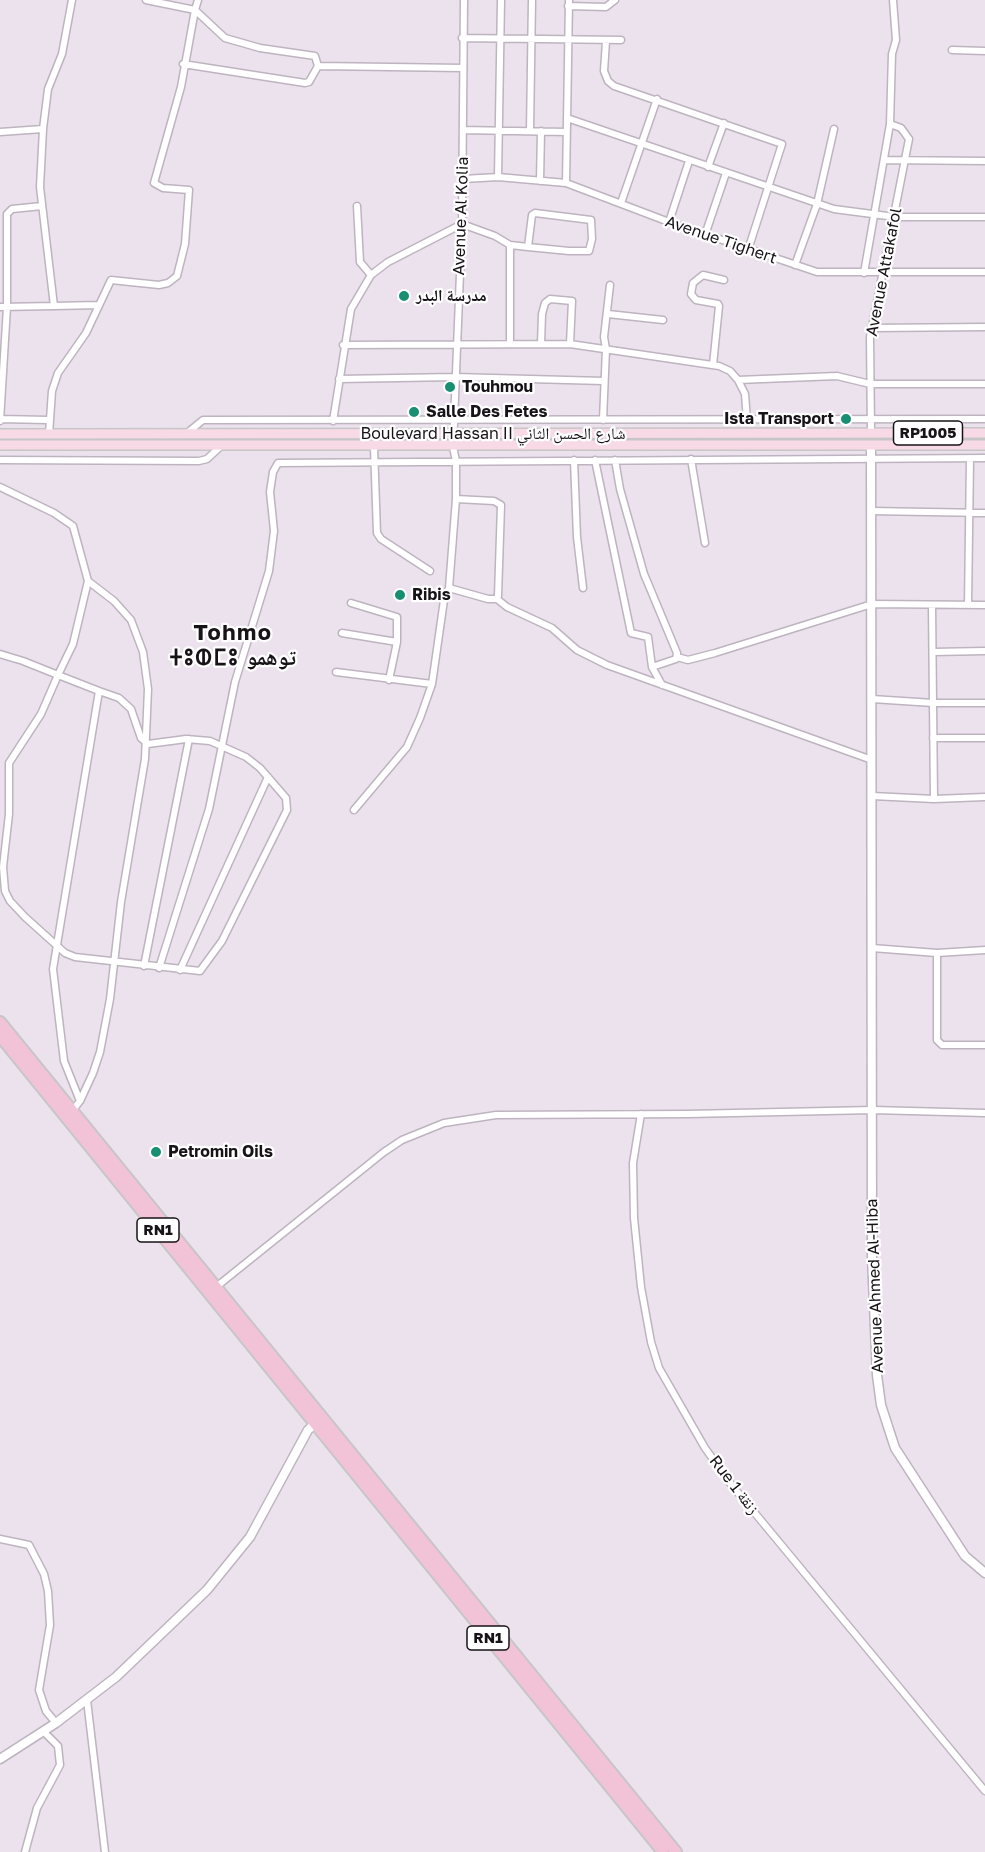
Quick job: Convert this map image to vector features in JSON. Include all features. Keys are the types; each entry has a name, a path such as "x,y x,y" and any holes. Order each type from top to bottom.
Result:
{"highway":[{"name":"RN1","path":"0,1022 216,1287 318,1420 663,1852"},
{"name":"RN1","path":"0,1036 676,1852"}],"main road":[{"name":"RP1005","path":"871,432 871,445"},
{"name":"Boulevard Hassan II شارع الحسن الثاني","path":"0,434 985,433"},
{"name":"Boulevard Hassan II شارع الحسن الثاني","path":"0,445 453,447 985,445"}],"street":[{"path":"54,306 42,206 43,129 48,90 62,54 72,0"},
{"path":"146,0 195,10 225,38 236,43 315,56 318,66 309,82 305,83 183,64"},
{"path":"49,434 48,420 52,391 58,373 86,333 111,280 159,285 173,281 180,267 191,193 186,189 163,188 154,183 181,87 183,64 198,0"},
{"name":"Avenue Al Kolia","path":"354,810 407,747 432,684 444,600 449,588 456,499 453,433 462,224 464,0"},
{"path":"498,177 501,0"},
{"path":"530,131 532,0"},
{"path":"566,183 569,3 606,8 615,0"},
{"path":"864,273 890,124 892,54 896,40 893,0"},
{"path":"462,38 621,40"},
{"path":"606,41 604,70 608,81 614,86 782,144 748,250"},
{"path":"952,50 985,51"},
{"path":"318,66 463,68"},
{"path":"621,203 657,99"},
{"path":"567,118 817,204 875,215 985,217"},
{"path":"708,167 724,123"},
{"name":"Avenue Attakafol","path":"871,432 872,328 906,161 908,133 890,124"},
{"path":"0,132 43,129"},
{"path":"795,265 817,204 834,129"},
{"path":"463,130 566,132"},
{"path":"540,181 541,131"},
{"path":"885,160 985,161"},
{"path":"669,222 689,161"},
{"path":"705,235 726,173"},
{"name":"Avenue Tighert","path":"463,179 498,177 566,183 705,235 817,272 985,272"},
{"path":"42,206 8,211 3,233 4,307 0,419 48,420"},
{"path":"357,206 360,262 371,276"},
{"path":"333,421 343,345 351,309 371,276 388,262 462,224 495,236 510,245 528,247 589,251 592,238 591,220 535,213 532,215 528,247"},
{"path":"510,245 510,344"},
{"path":"713,365 720,306 696,300 691,294 693,283 703,275 724,280"},
{"path":"603,420 606,348 604,337 610,285"},
{"path":"541,344 542,314 545,303 550,298 572,301 570,344"},
{"path":"4,307 99,305"},
{"path":"608,314 663,320"},
{"path":"872,328 985,327"},
{"path":"343,345 570,344 713,365 730,371 738,380 745,394 747,420"},
{"path":"738,380 837,376 870,384 985,384"},
{"path":"339,379 455,377 604,381"},
{"path":"186,434 203,420 985,419"},
{"name":"RP1005","path":"871,445 873,1110"},
{"path":"0,460 199,461 207,459 221,446"},
{"path":"374,447 379,537 430,571"},
{"path":"159,968 209,809 235,682 269,571 274,531 270,492 275,466 282,461 985,458"},
{"path":"691,459 705,543"},
{"path":"968,605 970,459"},
{"path":"574,460 577,537 583,588"},
{"path":"595,460 631,633 648,637 652,667 663,686"},
{"path":"615,460 620,489 644,574 677,657"},
{"path":"0,487 73,526 88,581 73,644 58,675 41,714 9,763 9,814 3,873 5,891 10,901 55,945 75,957 201,971 214,955 287,810 286,798 246,757 223,746 189,739 152,745 146,742 127,703 58,675 0,654"},
{"path":"456,499 494,501 501,505 497,599"},
{"path":"872,511 985,513"},
{"path":"72,1111 80,1101 100,1052 110,999 113,962 146,742 147,669 139,635 132,620 114,601 88,581"},
{"path":"449,588 488,599 497,599 507,607 552,628 577,650 607,665 872,760"},
{"path":"351,603 397,616 397,642 389,680"},
{"path":"652,667 677,657 688,660 715,653 872,604 985,605"},
{"path":"932,606 934,799"},
{"path":"342,633 397,642"},
{"path":"933,652 985,651"},
{"path":"336,672 432,684"},
{"path":"80,1101 64,1061 53,969 55,945 77,834 99,691"},
{"path":"872,699 933,703 985,702"},
{"path":"933,738 985,738"},
{"path":"144,966 189,739"},
{"path":"180,970 268,777"},
{"path":"872,796 934,799 985,798"},
{"path":"873,948 937,952 985,950"},
{"path":"937,952 937,1040 942,1045 985,1045"},
{"path":"216,1287 384,1152 427,1129 476,1116 873,1110 985,1113"},
{"name":"Avenue Ahmed Al-Hiba","path":"873,1110 874,1343 886,1424 895,1448 924,1495 966,1556 985,1574"},
{"name":"Rue 1 زنقة","path":"641,1114 633,1163 634,1218 641,1287 658,1368 705,1448 726,1478 985,1791"},
{"path":"0,1760 87,1700 156,1640 220,1576 261,1520 318,1420"},
{"path":"0,1539 29,1545 44,1574 48,1591 50,1625 39,1690 46,1711 56,1723"},
{"path":"87,1700 105,1852"},
{"path":"25,1852 37,1808 61,1760 58,1746 43,1731"}],"place":[{"name":"مدرسة البدر","path":"404,296"},
{"name":"Touhmou","path":"450,387"},
{"name":"Salle Des Fetes","path":"414,412"},
{"name":"Ista Transport","path":"846,419"},
{"name":"Ribis","path":"400,595"},
{"name":"Petromin Oils","path":"156,1152"}],"district":[{"name":"Tohmo ⵜⵓⵀⵎⵓ توهمو","path":"233,646"}]}
